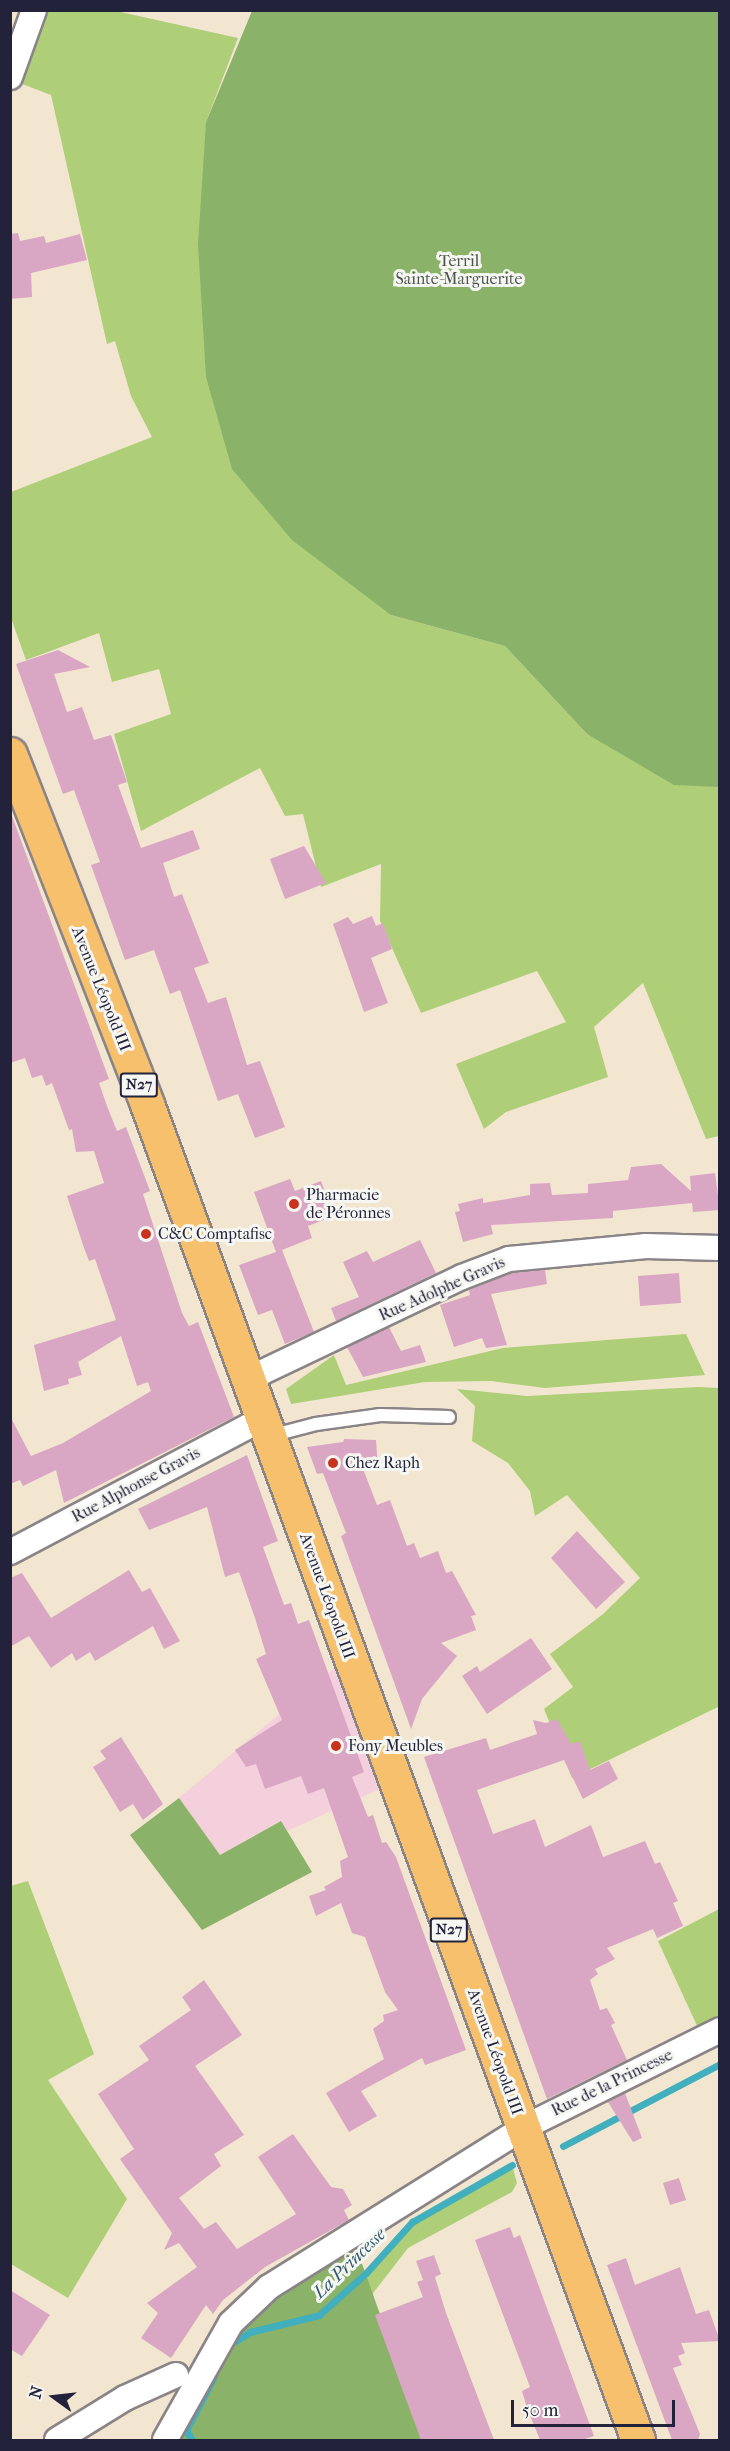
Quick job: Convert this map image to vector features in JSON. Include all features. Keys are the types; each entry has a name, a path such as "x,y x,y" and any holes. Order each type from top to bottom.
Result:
{"main road":[{"name":"Avenue Léopold III","path":"10,754 147,1104 638,2440"}],"street":[{"path":"10,77 34,10"},
{"name":"Rue Adolphe Gravis","path":"248,1379 462,1277 509,1259 646,1246 720,1248"},
{"name":"Rue Alphonse Gravis","path":"10,1552 266,1428"},
{"name":"Rue de la Princesse","path":"165,2440 224,2334 248,2303 351,2233 522,2128 720,2030"},
{"path":"57,2440 125,2398 176,2375"}],"lane":[{"path":"266,1428 380,1415 449,1417"}],"shaded area":[{"path":"351,1654 398,1781 287,1831 280,1821 220,1855 179,1798"}],"green space":[{"path":"46,11 116,11 238,38 206,122 391,615 505,646 587,734 719,786 719,1136 706,1139 643,983 594,1027 608,1077 506,1112 484,1129 456,1064 566,1022 537,971 421,1013 380,921 381,864 321,887 303,814 285,816 260,768 141,831 114,734 171,714 159,669 112,682 99,633 26,660 11,618 11,492 152,437 131,396 115,341 107,344 51,95 22,84"},
{"name":"Terril Sainte-Marguerite","path":"252,11 719,11 719,787 674,785 587,734 505,646 391,615 292,540 232,469 206,377 198,244 206,122"},
{"path":"686,1334 705,1375 545,1388 491,1381 425,1382 291,1404 286,1389 334,1355 346,1385 503,1348"},
{"path":"698,1387 719,1388 719,1711 718,1707 572,1778 544,1709 573,1687 550,1654 602,1615 640,1578 567,1495 535,1516 530,1491 508,1463 472,1441 475,1406 457,1389 527,1396"},
{"path":"179,1798 220,1855 281,1821 312,1872 202,1930 130,1835"},
{"path":"28,1881 94,2054 48,2080 127,2199 68,2298 11,2264 10,1886"},
{"path":"719,1909 719,2019 699,2030 658,1941"},
{"path":"512,2165 517,2183 512,2192 408,2248 360,2310 186,2440 366,2273 412,2222"},
{"path":"351,2233 425,2440 165,2440 224,2334"}],"building":[{"path":"18,233 20,241 44,236 46,243 80,234 87,260 31,273 32,297 10,299 10,234"},
{"path":"58,650 90,667 54,674 67,712 82,707 94,740 111,735 127,782 118,785 141,848 193,830 200,849 163,863 174,897 182,894 209,963 194,968 208,1003 226,997 247,1065 260,1061 285,1127 255,1138 238,1094 218,1101 180,990 170,994 154,950 125,960 91,865 100,862 74,790 63,794 16,664"},
{"path":"12,816 109,1079 99,1083 107,1106 117,1131 126,1127 150,1191 143,1194 182,1313 189,1326 198,1322 234,1417 64,1503 56,1470 23,1486 20,1480 10,1484 10,1416 31,1456 63,1443 151,1391 148,1382 137,1386 121,1336 78,1362 82,1375 68,1379 69,1384 44,1391 34,1345 116,1320 95,1259 89,1261 67,1196 104,1183 94,1151 76,1152 72,1129 69,1130 52,1083 46,1086 42,1075 32,1078 25,1058 10,1063"},
{"path":"304,846 326,883 285,899 270,859"},
{"path":"372,916 376,926 383,923 392,949 371,958 388,1003 364,1012 333,924 348,917 353,924"},
{"path":"661,1164 691,1191 690,1176 715,1173 720,1210 693,1212 692,1203 613,1211 613,1218 491,1225 493,1234 463,1242 455,1212 460,1211 458,1204 483,1198 483,1203 530,1195 530,1184 550,1183 552,1195 588,1193 588,1184 628,1180 631,1167"},
{"path":"290,1179 295,1191 321,1181 334,1216 308,1226 312,1238 282,1250 314,1332 285,1344 272,1310 258,1315 239,1265 276,1252 254,1192"},
{"path":"420,1240 436,1273 336,1321 331,1308 359,1297 343,1262 367,1251 373,1262"},
{"path":"545,1270 547,1284 491,1294 507,1345 486,1348 482,1338 454,1347 440,1305 470,1295 469,1290 512,1273"},
{"path":"679,1273 681,1303 640,1306 638,1276"},
{"path":"389,1327 401,1351 420,1345 426,1362 363,1377 347,1347"},
{"path":"344,1439 376,1440 378,1468 363,1469 377,1505 390,1500 407,1546 414,1543 420,1558 438,1551 446,1573 452,1571 476,1615 471,1616 476,1630 441,1643 457,1656 422,1699 411,1729 341,1536 346,1533 323,1473 317,1474 307,1447 343,1442"},
{"path":"247,1455 278,1541 263,1547 284,1605 291,1603 298,1624 309,1620 364,1772 352,1777 368,1817 373,1815 382,1843 386,1842 396,1857 466,2050 425,2065 422,2058 361,2091 377,2116 349,2132 326,2093 384,2059 373,2029 384,2021 383,2015 398,2010 385,1992 365,1937 352,1933 341,1903 316,1916 309,1896 326,1890 324,1887 342,1877 340,1861 348,1857 324,1788 308,1794 301,1776 265,1789 256,1764 246,1767 235,1750 282,1720 256,1659 266,1654 239,1572 225,1577 207,1507 149,1530 138,1509"},
{"path":"577,1531 625,1582 596,1609 551,1558"},
{"path":"129,1570 142,1592 150,1588 180,1641 164,1649 153,1626 95,1661 90,1652 76,1661 72,1653 51,1668 29,1636 10,1647 10,1578 22,1573 51,1618"},
{"path":"531,1638 552,1669 487,1714 462,1676 477,1666 480,1672"},
{"path":"557,1719 571,1744 580,1741 590,1770 609,1761 618,1779 583,1799 564,1760 477,1790 493,1834 535,1819 545,1847 591,1825 603,1857 645,1841 655,1864 660,1862 678,1901 673,1903 683,1926 657,1938 653,1929 607,1948 615,1959 595,1969 598,1974 590,1980 600,2010 607,2008 615,2023 611,2025 627,2060 547,2099 424,1757 486,1738 490,1750 537,1734 533,1720 546,1723"},
{"path":"121,1737 163,1804 143,1820 133,1804 120,1812 93,1767 106,1759 100,1751"},
{"path":"204,1980 242,2035 195,2066 244,2135 214,2154 221,2166 179,2198 204,2229 216,2222 237,2249 296,2214 258,2157 293,2134 331,2187 343,2189 352,2205 344,2210 349,2220 265,2267 223,2300 213,2314 206,2305 171,2358 141,2338 158,2313 147,2303 197,2267 179,2243 164,2250 172,2233 120,2159 134,2149 98,2094 149,2060 139,2046 191,2010 182,1997"},
{"path":"625,2093 642,2138 633,2142 608,2102"},
{"path":"679,2178 686,2200 670,2205 663,2183"},
{"path":"510,2227 514,2238 520,2235 594,2436 582,2440 540,2440 527,2408 522,2391 530,2387 475,2240"},
{"path":"434,2255 441,2274 435,2277 446,2313 494,2440 421,2440 375,2315 423,2297 417,2282 423,2280 416,2261"},
{"path":"626,2258 635,2285 680,2267 696,2314 709,2310 720,2341 681,2343 685,2353 678,2356 682,2365 673,2368 700,2434 698,2440 672,2440 607,2265"},
{"path":"10,2290 50,2315 22,2356 10,2349"}],"waterway":[{"name":"La Princesse","path":"563,2146 720,2064"},
{"name":"La Princesse","path":"232,2343 250,2332 319,2315 366,2273 412,2222 512,2165"},
{"name":"La Princesse","path":"192,2440 186,2430 214,2377"}],"place":[{"name":"Pharmacie de Péronnes","path":"294,1204"},
{"name":"C&C Comptafisc","path":"146,1234"},
{"name":"Chez Raph","path":"333,1463"},
{"name":"Fony Meubles","path":"336,1746"}]}
